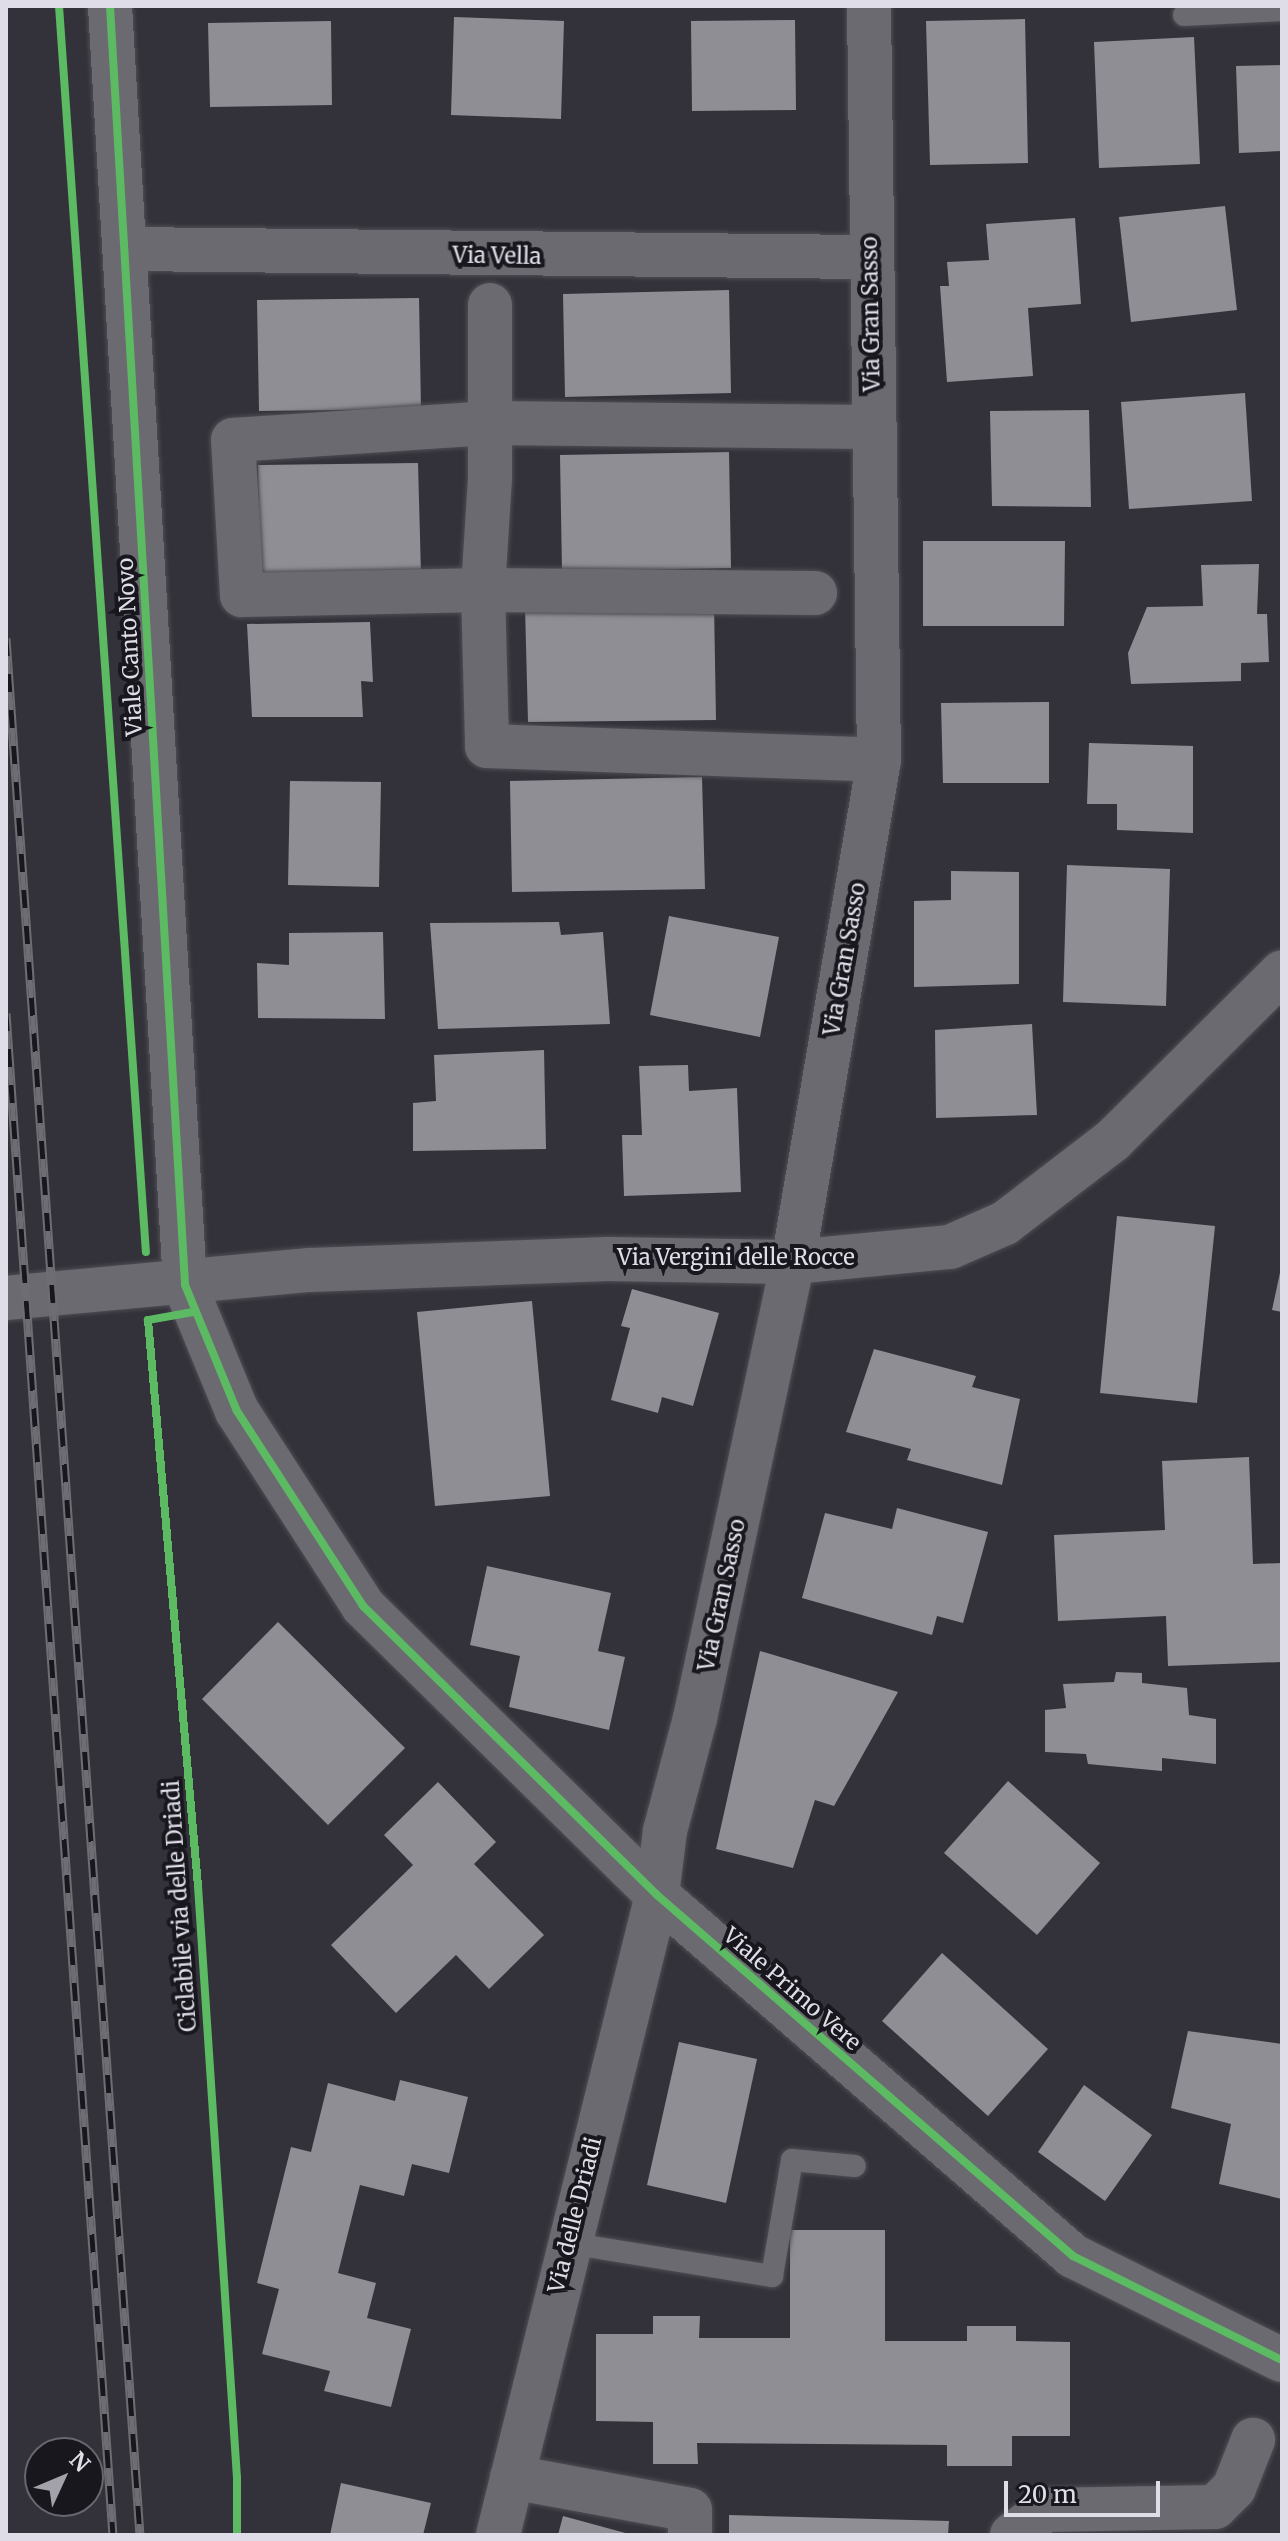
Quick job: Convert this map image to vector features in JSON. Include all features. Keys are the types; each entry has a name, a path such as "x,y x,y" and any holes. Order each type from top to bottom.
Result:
{"street":[{"name":"Viale Canto Novo","path":"110,6 185,1285 237,1411 337,1569"},
{"name":"Via Gran Sasso","path":"657,1895 665,1831 695,1718 793,1262 879,760 869,257 869,6"},
{"name":"Via Vella","path":"126,249 869,257"},
{"path":"490,305 491,423 483,590 487,746 879,760"},
{"path":"815,593 483,590 242,595 233,440 491,423 873,427"},
{"name":"Via Vergini delle Rocce","path":"6,1298 185,1285 310,1270 608,1259 793,1262 950,1247 1005,1223 1113,1140 1282,972"},
{"name":"Viale Primo Vere","path":"337,1569 363,1606 657,1895 1073,2256 1282,2360"},
{"name":"Via delle Driadi","path":"498,2535 568,2243 657,1895"},
{"path":"1012,2535 1045,2510 1215,2507 1238,2481 1253,2440"},
{"path":"512,2477 690,2510 690,2535"}],"lane":[{"path":"1184,15 1282,10"},
{"path":"568,2243 772,2276 792,2160 855,2166"}],"building":[{"path":"454,17 564,21 561,119 451,115"},
{"path":"1025,19 1028,163 930,165 926,21"},
{"path":"795,20 796,110 692,111 691,21"},
{"path":"331,21 332,105 210,107 208,23"},
{"path":"1194,37 1200,164 1099,168 1094,42"},
{"path":"1282,65 1282,151 1239,153 1236,66"},
{"path":"1225,206 1237,310 1131,322 1119,217"},
{"path":"1075,218 1081,304 1028,308 1033,376 947,382 940,286 949,286 947,262 989,260 986,224"},
{"path":"729,290 731,393 565,397 563,294"},
{"path":"419,298 421,409 259,411 257,300"},
{"path":"1245,393 1252,501 1129,509 1121,402"},
{"path":"1089,410 1091,507 992,506 990,411"},
{"path":"729,452 731,568 562,571 560,455"},
{"path":"418,463 421,574 260,577 258,465"},
{"path":"923,541 1065,541 1064,626 923,626"},
{"path":"1259,564 1257,614 1267,614 1269,662 1241,663 1241,681 1131,684 1128,653 1147,607 1203,606 1201,565"},
{"path":"714,604 716,720 528,722 525,607"},
{"path":"370,622 373,682 361,681 363,717 252,717 247,624"},
{"path":"1049,702 1049,783 943,783 941,703"},
{"path":"1089,743 1193,746 1193,833 1117,830 1117,804 1087,804"},
{"path":"702,777 705,889 512,892 510,781"},
{"path":"290,781 381,782 379,887 288,885"},
{"path":"1067,865 1170,869 1166,1006 1063,1002"},
{"path":"951,871 1019,872 1019,984 914,987 914,901 951,900"},
{"path":"669,916 779,937 760,1037 650,1015"},
{"path":"559,922 561,935 603,932 610,1024 438,1029 430,923"},
{"path":"383,932 385,1019 258,1018 257,963 289,965 289,933"},
{"path":"1032,1024 1037,1115 936,1118 935,1030"},
{"path":"544,1050 546,1149 413,1151 413,1103 436,1101 434,1055"},
{"path":"688,1065 689,1091 737,1088 741,1192 624,1196 622,1135 642,1135 639,1066"},
{"path":"1117,1216 1215,1226 1197,1403 1100,1393"},
{"path":"1282,1268 1282,1312 1272,1310"},
{"path":"632,1289 719,1313 693,1406 662,1397 658,1413 611,1400 630,1328 621,1326"},
{"path":"532,1301 550,1496 435,1506 417,1312"},
{"path":"874,1349 976,1376 972,1387 1020,1399 1002,1485 907,1460 911,1449 846,1432"},
{"path":"1249,1457 1253,1564 1282,1563 1282,1662 1168,1666 1166,1616 1058,1621 1054,1535 1165,1530 1162,1461"},
{"path":"897,1508 988,1532 963,1623 937,1616 932,1635 802,1598 825,1513 892,1529"},
{"path":"487,1566 611,1593 598,1651 625,1657 609,1730 509,1707 520,1656 470,1645"},
{"path":"278,1622 405,1748 328,1825 202,1699"},
{"path":"760,1651 898,1692 834,1806 815,1800 793,1868 716,1849"},
{"path":"1116,1672 1142,1673 1142,1683 1187,1688 1189,1715 1216,1719 1216,1764 1162,1758 1162,1771 1088,1764 1086,1754 1045,1752 1045,1710 1066,1708 1063,1684 1114,1682"},
{"path":"1008,1781 1100,1863 1037,1935 944,1853"},
{"path":"438,1782 496,1842 474,1864 544,1935 489,1989 456,1955 396,2013 331,1945 413,1865 384,1835"},
{"path":"942,1953 1048,2049 988,2116 882,2021"},
{"path":"1188,2031 1282,2044 1282,2199 1219,2184 1231,2124 1171,2108"},
{"path":"679,2042 757,2059 726,2203 647,2185"},
{"path":"400,2080 468,2097 449,2173 412,2164 404,2196 360,2185 338,2273 376,2283 367,2318 411,2329 391,2407 324,2391 330,2371 262,2354 279,2289 257,2283 291,2147 311,2152 328,2083 395,2101"},
{"path":"1084,2085 1152,2135 1105,2201 1038,2152"},
{"path":"790,2230 885,2230 885,2341 967,2341 967,2326 1016,2326 1016,2341 1070,2342 1070,2436 1012,2436 1012,2466 947,2466 947,2445 697,2443 698,2464 653,2464 653,2422 596,2421 596,2334 653,2334 653,2316 700,2316 699,2338 790,2338"},
{"path":"341,2483 431,2503 423,2535 330,2535"},
{"path":"729,2515 949,2521 948,2535 729,2535"},
{"path":"563,2516 629,2534 629,2535 558,2535"}],"railway":[{"path":"6,638 140,2535"},
{"path":"6,1013 113,2535"}],"cycle path":[{"path":"59,6 146,1252"},
{"path":"110,6 185,1285 237,1411 363,1606 657,1895 1073,2256 1282,2360"},
{"name":"Ciclabile via delle Driadi","path":"193,1312 148,1320 198,1886 237,2478 237,2535"}]}
